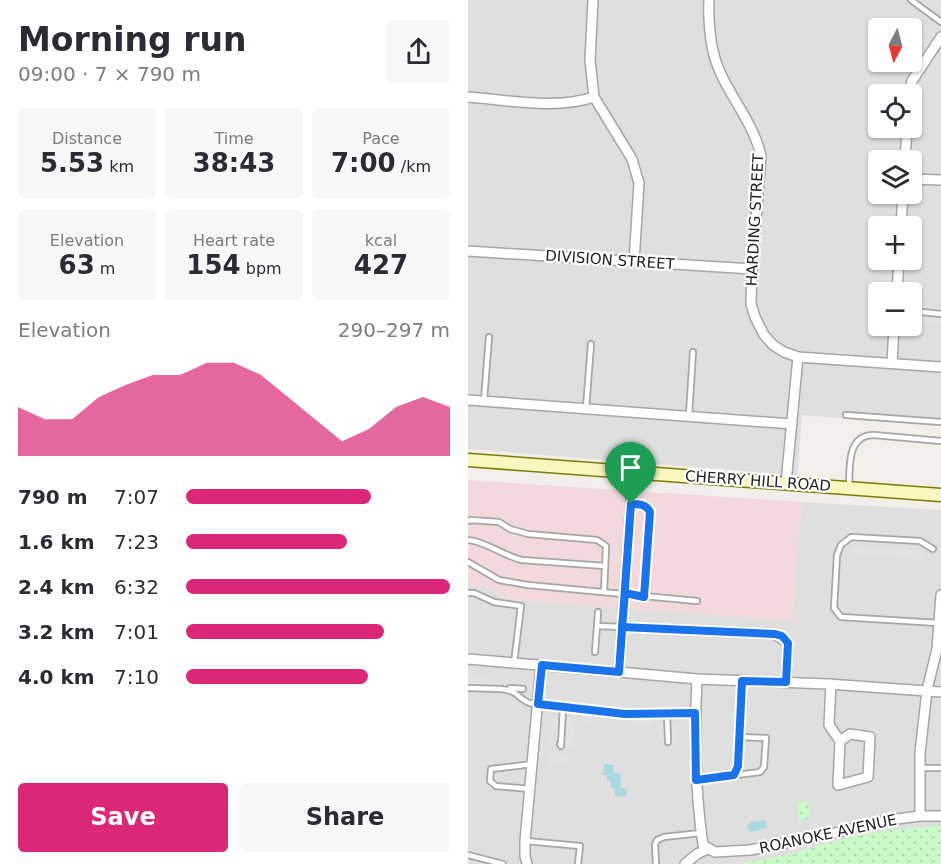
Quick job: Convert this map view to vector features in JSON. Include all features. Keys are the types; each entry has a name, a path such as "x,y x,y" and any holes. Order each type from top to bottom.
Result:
{"main road":[{"name":"CHERRY HILL ROAD","path":"468,459 941,495"}],"street":[{"path":"593,0 590,60 594,97 632,159 639,183 634,262"},
{"name":"HARDING STREET","path":"709,0 714,55 758,141 761,156 751,304 764,335 778,349 798,357 941,367"},
{"path":"911,84 941,37"},
{"path":"468,98 561,104 594,97"},
{"path":"922,179 941,180"},
{"name":"DIVISION STREET","path":"468,251 752,269"},
{"path":"892,363 893,336"},
{"path":"786,483 798,357"},
{"path":"468,400 792,424"},
{"path":"619,672 633,472"},
{"path":"920,816 920,768 927,690 937,649 941,595"},
{"path":"622,627 782,636 788,643 786,682"},
{"path":"468,658 697,679 831,684 941,692"},
{"path":"525,864 525,841 542,665"},
{"path":"685,864 697,854 708,849 704,845 696,780 697,679"},
{"path":"831,684 829,725 840,741 838,785 868,777 870,737 850,734 840,741"},
{"name":"ROANOKE AVENUE","path":"708,849 715,852 750,850 827,835 882,821 941,816"}],"lane":[{"path":"911,0 941,22"},
{"path":"922,312 941,314"},
{"path":"484,401 489,337"},
{"path":"586,408 591,344"},
{"path":"688,416 693,352"},
{"path":"846,415 941,422"},
{"path":"849,488 853,446 864,436 941,441"},
{"path":"631,504 647,507 650,512 644,597"},
{"path":"468,521 499,522 510,529 528,534 597,540 606,546 604,591"},
{"path":"933,549 920,541 851,537 841,545 837,555 834,608 842,617 940,623"},
{"path":"468,540 476,541 510,558 605,566"},
{"path":"468,562 499,580 528,585 697,601"},
{"path":"468,593 474,593 494,602 521,606 514,663"},
{"path":"595,652 598,612"},
{"path":"597,626 622,627"},
{"path":"734,775 738,766 742,681"},
{"path":"468,688 523,689"},
{"path":"500,689 513,690 522,700 563,708 625,714 695,713"},
{"path":"560,744 561,746 563,708"},
{"path":"667,714 668,742"},
{"path":"696,780 760,772 764,767 766,738 740,737"},
{"path":"530,789 496,786 490,781 489,774 491,769 499,767 533,764"},
{"path":"920,768 941,768"},
{"path":"656,864 657,840 664,837 702,833"},
{"path":"525,841 580,846 578,864"},
{"path":"468,855 503,864"}],"shaded area":[{"path":"468,0 941,0 941,426 802,415 797,475 468,449"},
{"path":"922,312 941,314 941,324 922,323"},
{"path":"468,480 802,502 791,621 515,600 505,598 482,584 480,588 468,581"},
{"path":"802,502 941,510 941,827 893,830 760,862 736,864 468,864 468,581 480,588 482,584 505,598 515,600 791,621"},
{"path":"851,546 925,551 924,559 850,554"},
{"path":"470,676 491,678 491,690 469,688"},
{"path":"580,711 593,712 593,723 579,722"},
{"path":"553,718 575,720 573,747 550,745"},
{"path":"631,718 654,718 653,725 631,726"},
{"path":"679,724 678,743 658,742 658,725"},
{"path":"550,752 568,755 567,766 548,764"}],"green space":[{"path":"808,801 810,819 799,820 797,802"},
{"path":"941,826 941,864 736,864 771,858 872,833"}],"water":[{"path":"604,764 614,765 614,773 621,774 621,788 627,789 626,797 615,796 615,788 611,788 607,775 603,775"},
{"path":"766,820 767,828 751,832 747,828 750,822"}],"route":[{"path":"631,504 619,672 542,665 538,704 580,711 625,714 695,713 696,780 734,775 738,766 742,681 786,682 788,643 782,636 775,634 742,631 690,632 622,627 625,593 644,597 650,512 647,507 631,504"}]}
